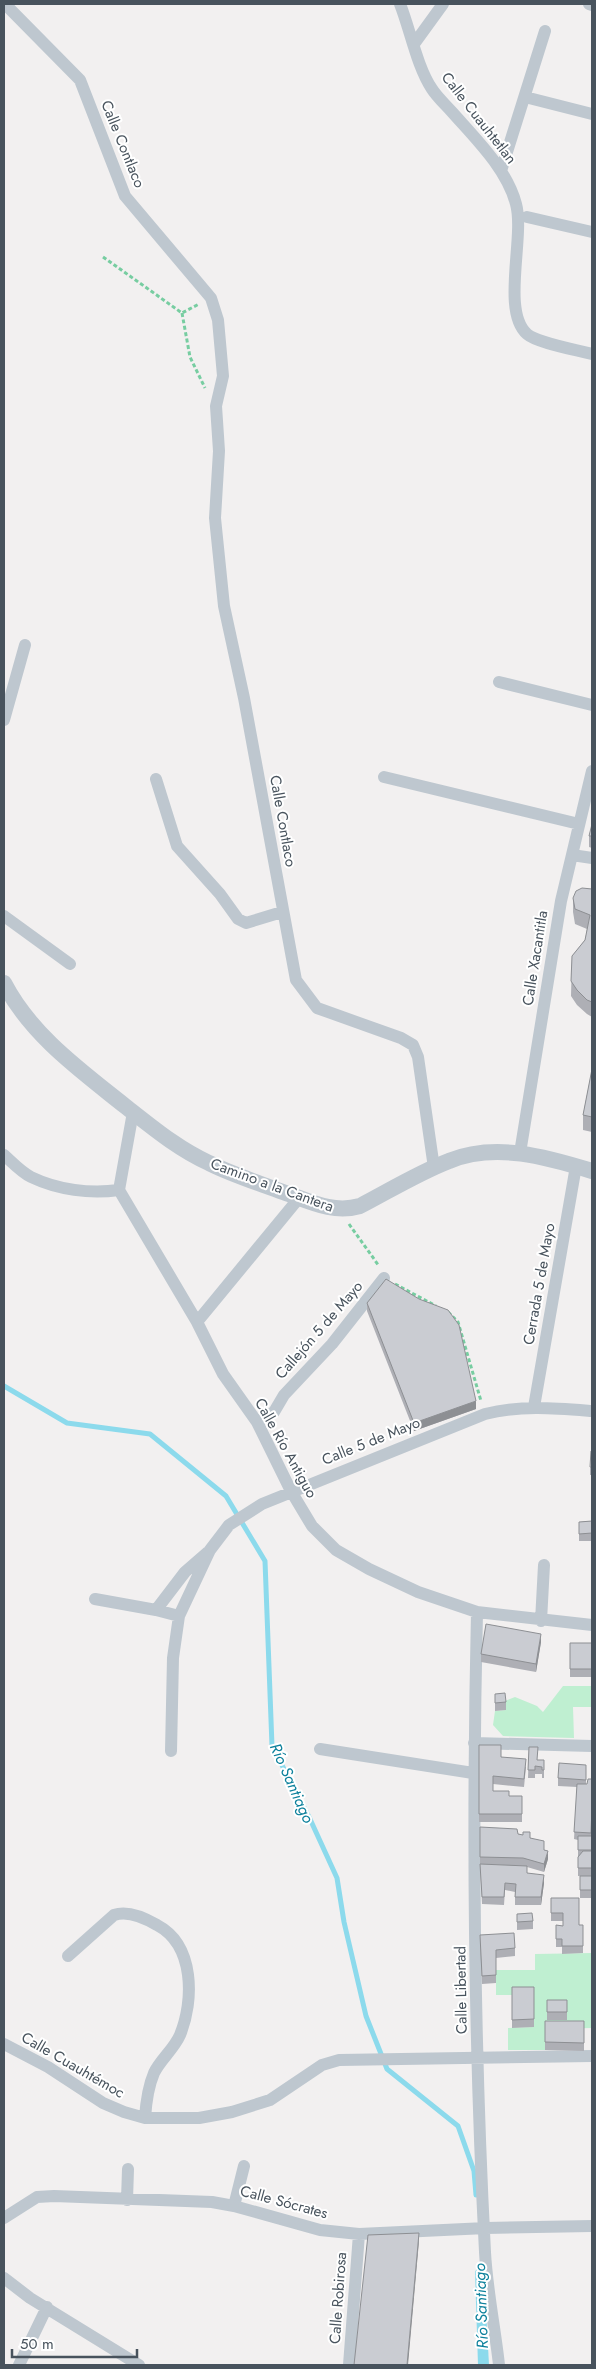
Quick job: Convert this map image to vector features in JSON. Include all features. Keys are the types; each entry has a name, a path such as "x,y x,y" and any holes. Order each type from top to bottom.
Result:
{"street":[{"name":"Calle Contlaco","path":"5,4 80,80 125,196 210,298 218,320 223,376 216,406 219,451 215,518 224,606 258,770 282,912 296,980 317,1008 401,1038 413,1045 418,1057 434,1168"},
{"name":"Calle Cuauhtetlan","path":"400,4 421,66 432,89 501,171 516,202 519,217 514,299 517,318 527,334 544,341 592,354"},
{"path":"414,44 443,4"},
{"path":"501,171 545,31"},
{"path":"525,97 592,114"},
{"path":"527,218 592,232"},
{"path":"4,720 25,645"},
{"path":"499,682 592,705"},
{"name":"Calle Xacantitla","path":"520,1153 561,901 592,771"},
{"path":"384,777 579,824"},
{"path":"156,779 177,846 220,894 238,919 246,924 282,912"},
{"path":"572,855 592,858"},
{"path":"4,916 70,964"},
{"name":"Camino a la Cantera","path":"4,983 13,1002 42,1037 79,1069 176,1145 208,1163 299,1198 338,1209 360,1206 450,1160 474,1154 520,1153 552,1158 592,1171"},
{"path":"4,1155 30,1176 53,1185 103,1192 119,1190 133,1112"},
{"name":"Cerrada 5 de Mayo","path":"534,1407 576,1166"},
{"name":"Calle Río Antiguo","path":"119,1190 197,1322 223,1374 257,1422 291,1491 312,1526 336,1550 418,1592 476,1612 592,1626"},
{"path":"197,1322 299,1198"},
{"name":"Callejón 5 de Mayo","path":"257,1422 274,1412 284,1395 332,1344 384,1278"},
{"name":"Calle 5 de Mayo","path":"171,1751 173,1658 178,1616 210,1550 229,1525 262,1504 291,1491 484,1414 510,1408 534,1407 592,1410"},
{"path":"156,1610 185,1572 210,1550"},
{"path":"541,1621 544,1565"},
{"path":"95,1599 178,1616"},
{"name":"Calle Libertad","path":"476,1612 473,1773 478,2056 487,2269 499,2365"},
{"path":"474,1743 592,1746"},
{"path":"320,1749 473,1773"},
{"path":"68,1956 114,1915 121,1913 128,1913 156,1924 163,1928 178,1945 190,1974 185,2014 179,2036 154,2073 148,2093 145,2118"},
{"name":"Calle Cuauhtémoc","path":"4,2044 48,2067 103,2103 145,2118 199,2118 232,2112 270,2100 322,2065 339,2060 391,2057 592,2056"},
{"path":"234,2206 244,2166"},
{"path":"127,2200 128,2168"},
{"name":"Calle Sócrates","path":"4,2218 37,2197 212,2202 234,2206 320,2230 359,2234 486,2228 592,2226"},
{"name":"Calle Robirosa","path":"349,2365 359,2234"},
{"path":"4,2278 47,2308 140,2365"},
{"path":"19,2365 47,2308"}],"path":[{"path":"104,257 182,313 190,357 216,406"},
{"path":"182,313 210,298"},
{"name":"Callejón 5 de Mayo","path":"338,1209 379,1266 384,1278 452,1314 458,1322 484,1414"}],"green space":[{"path":"563,1686 592,1686 592,1707 573,1707 574,1738 503,1736 493,1725 495,1711 506,1710 505,1701 515,1697 537,1706 543,1712"},
{"path":"592,1953 592,2028 545,2029 545,2050 508,2050 508,2028 534,2027 534,1995 496,1995 496,1970 535,1970 535,1954"}],"water":[{"path":"480,2262 484,2272 489,2365 478,2365 475,2272"}],"building":[{"path":"592,824 592,836 589,836"},
{"path":"582,888 592,889 592,1002 587,1000 577,990 571,981 572,956 585,940 590,915 575,909 573,898 576,891"},
{"path":"592,1069 592,1117 583,1115"},
{"path":"386,1279 419,1299 448,1310 459,1325 476,1401 414,1423 367,1303"},
{"path":"591,1451 592,1467 590,1467"},
{"path":"592,1521 592,1533 579,1534 579,1522"},
{"path":"486,1624 541,1634 536,1664 481,1654"},
{"path":"570,1643 592,1643 592,1669 570,1669"},
{"path":"505,1693 506,1702 495,1703 495,1694"},
{"path":"479,1745 501,1745 501,1757 526,1759 524,1779 493,1776 493,1791 509,1791 509,1796 522,1796 522,1814 479,1814"},
{"path":"529,1747 538,1747 537,1760 544,1760 544,1770 542,1770 542,1767 535,1766 535,1770 528,1770"},
{"path":"559,1763 586,1765 586,1780 558,1778"},
{"path":"588,1779 592,1779 591,1833 574,1832 577,1784 587,1784"},
{"path":"480,1827 517,1829 518,1834 523,1835 523,1832 530,1832 530,1838 544,1841 544,1850 548,1851 544,1864 523,1858 480,1857"},
{"path":"578,1836 592,1836 592,1850 578,1850"},
{"path":"583,1851 592,1851 592,1868 578,1868 578,1857"},
{"path":"480,1864 527,1866 527,1873 544,1875 541,1897 515,1897 516,1884 505,1883 504,1897 482,1897"},
{"path":"580,1876 592,1876 592,1890 580,1890"},
{"path":"551,1898 579,1898 579,1925 583,1925 583,1946 562,1946 562,1939 556,1939 556,1925 563,1926 563,1913 551,1913"},
{"path":"532,1913 533,1921 517,1922 517,1914"},
{"path":"514,1933 515,1948 496,1950 496,1975 482,1976 480,1935"},
{"path":"512,1987 534,1987 534,2019 512,2020"},
{"path":"547,2000 567,2000 567,2012 547,2012"},
{"path":"545,2021 584,2021 584,2043 545,2042"},
{"path":"419,2233 407,2365 354,2365 368,2235"}],"waterway":[{"name":"Río Santiago","path":"4,1386 67,1423 150,1434 226,1496 265,1561 272,1746 310,1819 337,1878 344,1922 366,2016 387,2069 458,2126 474,2171 476,2195"}]}
